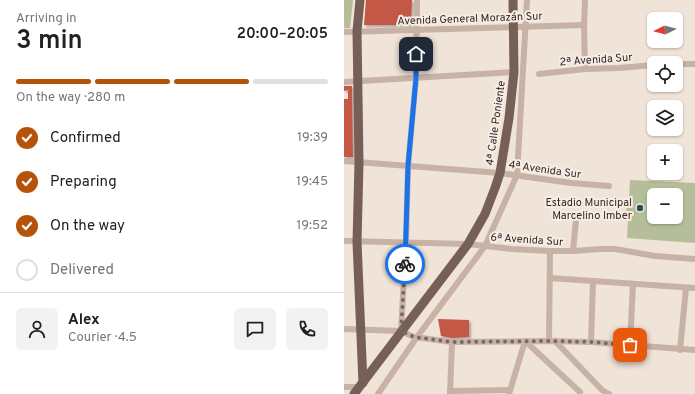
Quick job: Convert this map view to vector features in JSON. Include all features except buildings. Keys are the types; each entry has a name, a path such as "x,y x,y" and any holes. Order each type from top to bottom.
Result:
{"main road":[{"path":"359,388 361,330 357,242 359,163 357,31 360,0"},
{"name":"4ª Calle Poniente","path":"359,388 468,244 485,214 500,173 508,126 514,72 513,0"}],"street":[{"path":"401,331 406,243 408,166 416,78 417,0"},
{"path":"378,394 418,337 486,246 517,175 527,0"},
{"path":"585,0 585,69"},
{"name":"Avenida General Morazán Sur","path":"344,32 584,25"},
{"path":"683,64 695,64"},
{"name":"2ª Avenida Sur","path":"539,74 585,69 647,66"},
{"path":"344,82 514,72"},
{"name":"4ª Avenida Sur","path":"344,161 500,173 571,183 609,186"},
{"path":"573,252 576,220"},
{"name":"6ª Avenida Sur","path":"344,242 468,244 512,249 573,252 615,248 655,256 695,259"},
{"path":"550,251 552,341 602,390 609,394"},
{"path":"550,278 695,288"},
{"path":"591,342 593,281"},
{"path":"630,345 633,284"},
{"path":"680,350 686,288"},
{"path":"344,329 401,331 414,337 452,342 591,342 695,350"},
{"path":"452,342 450,393 509,392 525,342"},
{"path":"525,342 580,392"},
{"path":"344,387 359,388"}],"green space":[{"path":"344,0 353,0 350,28 344,28"},
{"name":"Estadio Municipal Marcelino Imber","path":"630,180 695,183 695,243 627,238 627,202 629,199"}],"way so far":[{"path":"405,264 401,331 414,337 452,342 556,341 630,345"}],"place":[{"name":"Estadio Municipal Marcelino Imber","path":"640,208"}],"route":[{"path":"405,264 408,166 416,78 416,54"}]}
